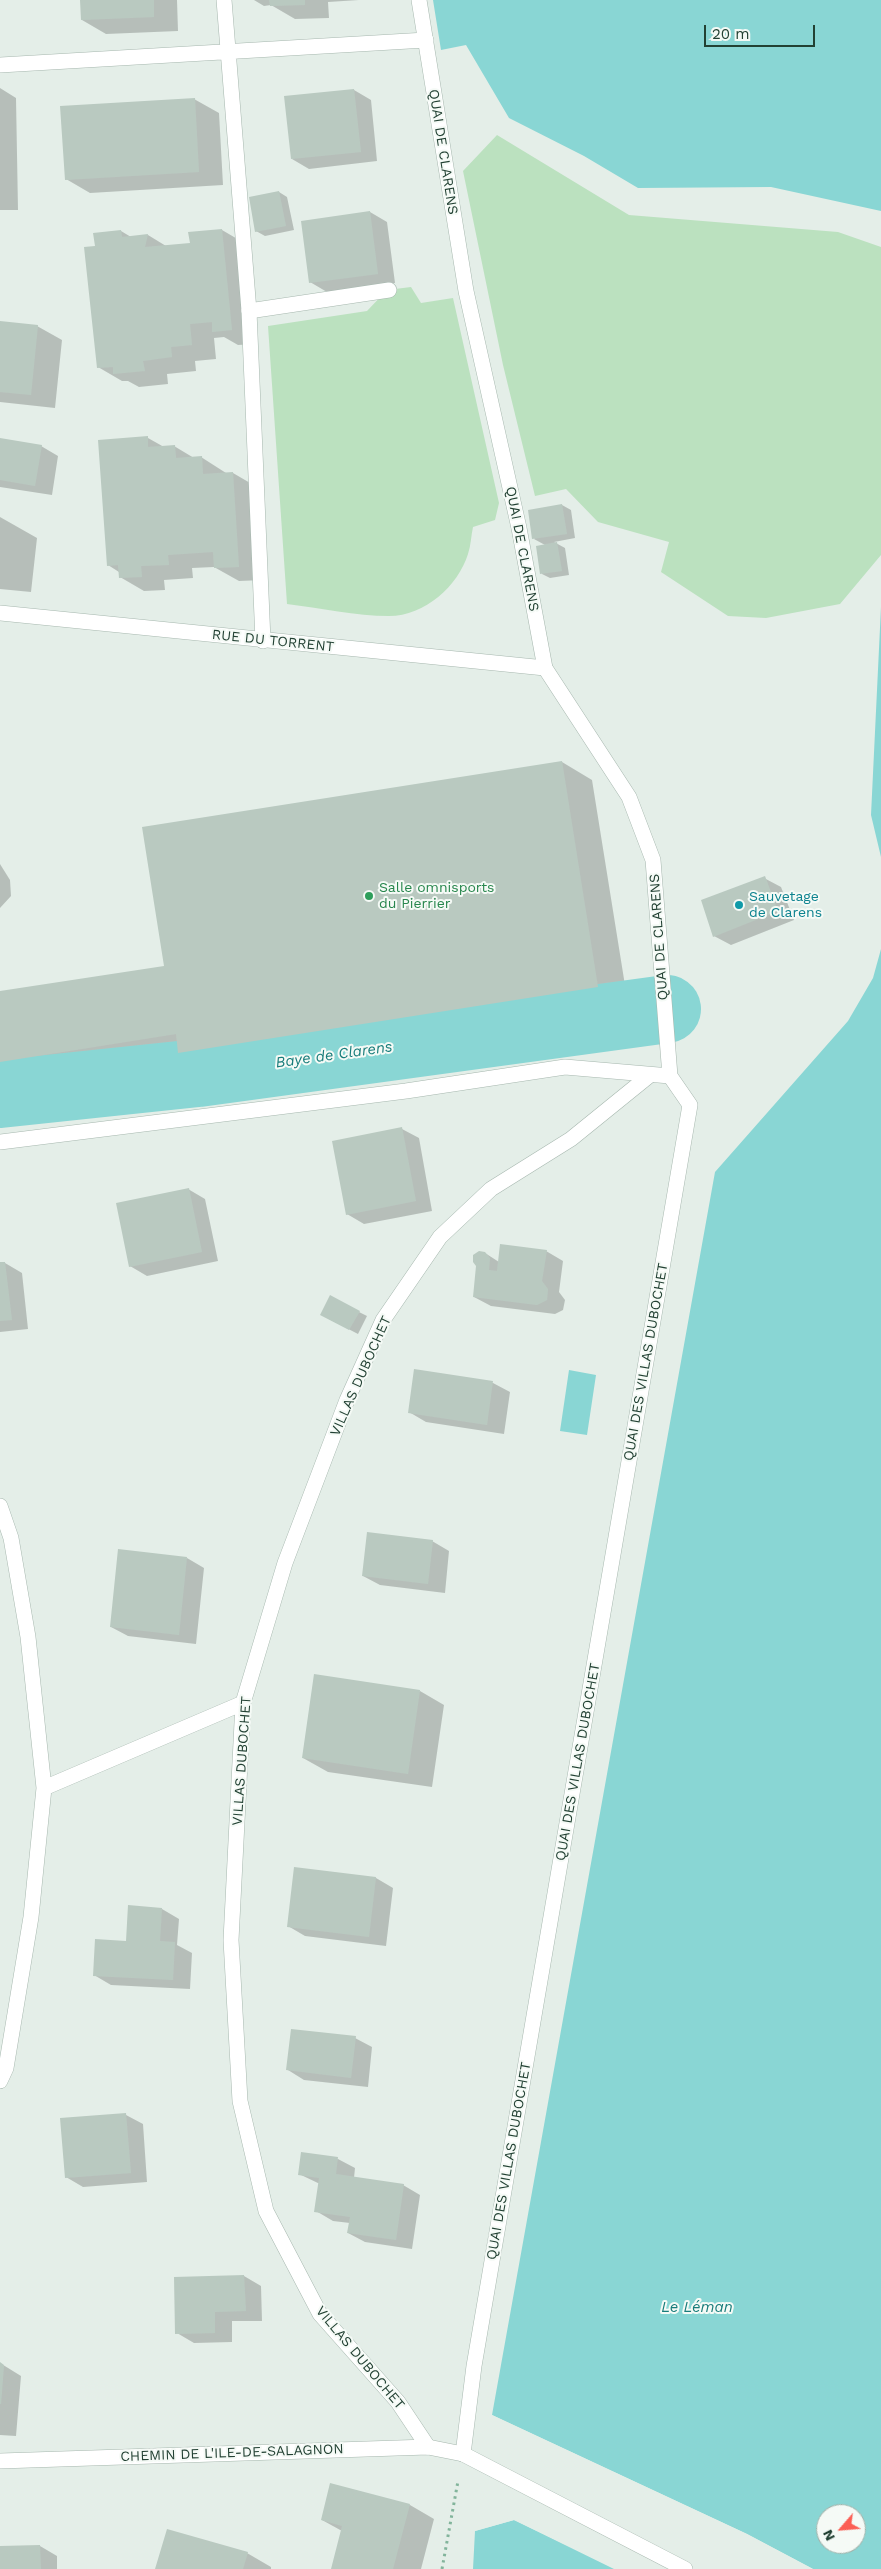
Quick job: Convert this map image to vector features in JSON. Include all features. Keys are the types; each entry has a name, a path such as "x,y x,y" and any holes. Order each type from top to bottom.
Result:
{"street":[{"path":"224,0 249,311 263,641"},
{"name":"QUAI DE CLARENS","path":"419,0 466,291 523,549 546,668 629,796 653,860 669,1069"},
{"path":"0,65 426,40"},
{"path":"249,311 389,290"},
{"name":"RUE DU TORRENT","path":"0,613 546,668"},
{"path":"0,1142 406,1091 565,1067 650,1075 669,1069"},
{"name":"QUAI DES VILLAS DUBOCHET","path":"463,2454 474,2366 690,1105 669,1069"},
{"name":"VILLAS DUBOCHET","path":"428,2447 398,2402 320,2314 266,2211 240,2101 231,1940 244,1702 285,1563 347,1400 384,1320 440,1237 491,1189 572,1139 650,1075"},
{"path":"0,1506 11,1538 28,1637 44,1788 30,1917 6,2068 0,2081"},
{"path":"44,1788 244,1702"},
{"name":"CHEMIN DE L'ILE-DE-SALAGNON","path":"0,2462 428,2447 463,2454 685,2569"}],"path":[{"path":"442,2569 463,2454"}],"green space":[{"path":"497,135 629,215 838,232 881,247 881,555 840,604 766,618 728,616 661,572 669,542 598,522 566,489 535,496 503,365 463,171"},
{"path":"411,287 421,303 453,298 499,503 495,520 473,527 468,554 456,577 438,597 415,611 402,615 376,616 287,604 268,326 367,311 387,290"}],"water":[{"path":"433,0 881,0 881,211 771,187 638,188 584,156 509,118 466,45 441,50"},
{"path":"881,607 881,857 871,815"},
{"name":"Le Léman","path":"881,949 881,2569 813,2569 747,2534 492,2415 715,1172 848,1021 873,978"},
{"path":"569,1370 596,1375 587,1435 560,1431"},
{"path":"514,2520 614,2569 473,2569 475,2531"}],"pier":[{"path":"492,2415 747,2534 813,2569 808,2569 746,2536 491,2418"},
{"path":"514,2517 617,2569 514,2520 475,2531 475,2528"}],"building":[{"path":"80,0 154,0 154,17 81,20"},
{"path":"269,0 305,0 305,5 270,6"},
{"path":"354,89 361,152 291,159 284,96"},
{"path":"195,98 199,172 65,180 60,106"},
{"path":"279,191 286,226 255,232 249,197"},
{"path":"370,211 378,274 309,283 301,221"},
{"path":"222,229 232,330 212,332 212,322 190,324 192,345 171,347 172,357 143,361 145,371 113,374 113,367 97,368 84,247 95,246 93,233 121,230 122,237 148,234 145,247 190,243 188,232"},
{"path":"0,321 38,325 31,395 0,392"},
{"path":"148,436 148,447 175,445 176,458 202,456 203,474 233,472 239,567 214,568 213,552 168,555 169,565 141,566 142,577 119,578 118,565 107,566 98,440"},
{"path":"0,438 42,445 35,486 0,480"},
{"path":"562,504 567,534 532,539 528,510"},
{"path":"557,542 562,571 540,574 536,546"},
{"name":"Salle omnisports du Pierrier","path":"562,761 598,987 178,1053 176,1034 0,1062 0,991 164,966 142,827"},
{"name":"Sauvetage de Clarens","path":"765,876 778,911 713,937 701,900"},
{"path":"402,1127 416,1201 346,1215 332,1141"},
{"path":"189,1188 202,1252 129,1267 116,1203"},
{"path":"500,1244 547,1250 542,1281 548,1289 547,1300 537,1305 473,1297 476,1266 473,1262 473,1255 479,1251 485,1252 490,1258 489,1270 497,1271"},
{"path":"0,1262 5,1262 12,1320 0,1321"},
{"path":"330,1295 360,1311 349,1330 320,1315"},
{"path":"414,1369 493,1381 487,1425 408,1413"},
{"path":"367,1532 433,1540 428,1584 362,1576"},
{"path":"118,1549 187,1557 179,1635 110,1627"},
{"path":"314,1674 420,1690 408,1774 302,1758"},
{"path":"294,1867 376,1877 369,1937 287,1927"},
{"path":"128,1905 162,1908 160,1941 175,1942 173,1980 93,1976 95,1939 126,1941"},
{"path":"291,2029 356,2036 351,2078 286,2070"},
{"path":"126,2113 131,2173 65,2178 60,2118"},
{"path":"301,2152 338,2157 336,2174 404,2184 396,2240 347,2233 350,2217 314,2212 319,2178 298,2175"},
{"path":"244,2275 246,2311 215,2312 215,2333 175,2334 174,2277"},
{"path":"0,2362 4,2365 1,2404 0,2404"},
{"path":"330,2483 410,2504 393,2569 331,2569 342,2526 321,2520"},
{"path":"167,2529 248,2552 243,2569 155,2569"},
{"path":"40,2545 41,2569 0,2569 0,2546"}],"waterway":[{"name":"Baye de Clarens","path":"0,1094 198,1073 667,1009"}],"place":[{"name":"Salle omnisports du Pierrier","path":"369,896"},
{"name":"Sauvetage de Clarens","path":"739,905"}]}
